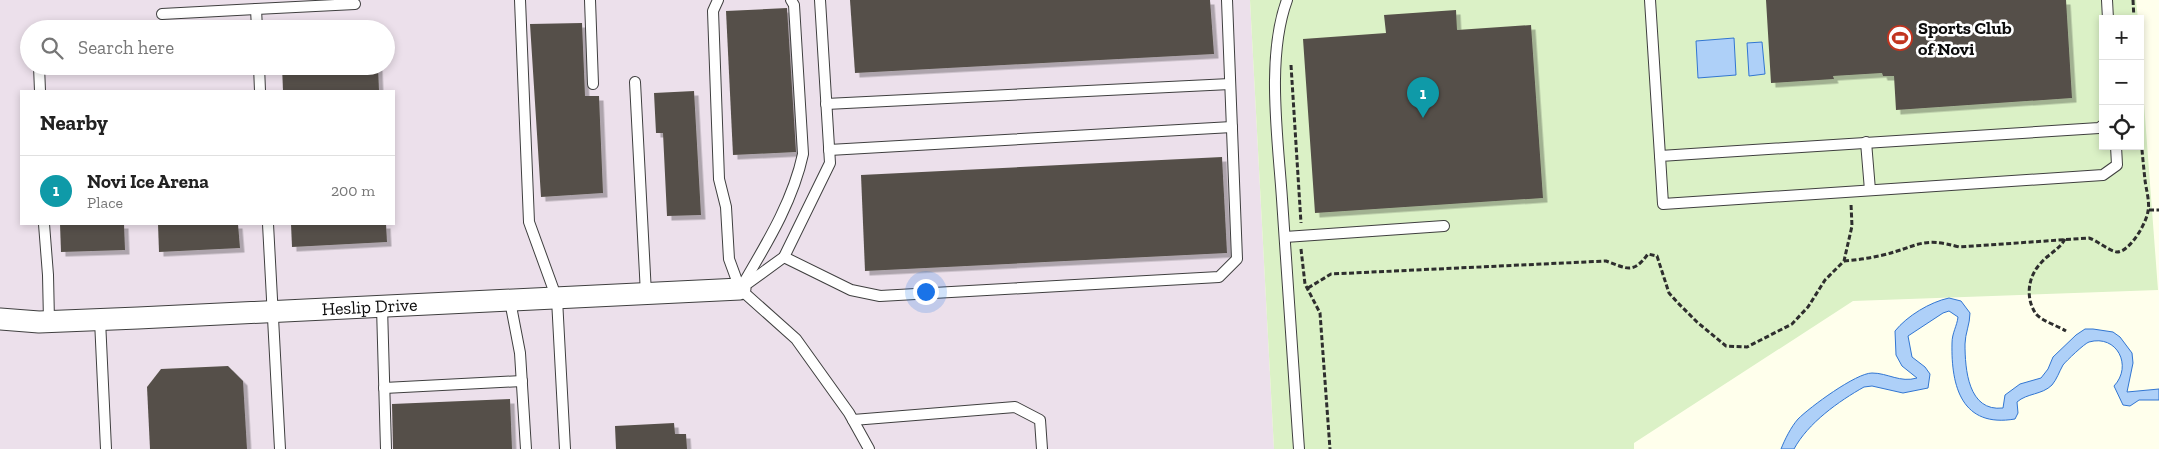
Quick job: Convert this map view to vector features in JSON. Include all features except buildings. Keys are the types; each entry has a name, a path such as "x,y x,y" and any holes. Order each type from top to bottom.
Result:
{"street":[{"name":"Heslip Drive","path":"0,319 49,321 100,320 740,289"}],"lane":[{"path":"520,0 529,222 557,299 565,449"},
{"path":"590,0 593,84"},
{"path":"718,0 713,12 719,179 726,207 729,259 740,289 796,339 852,420 869,449"},
{"path":"740,289 771,236 798,175 803,154 794,5 791,0"},
{"path":"740,289 784,257 830,163 820,0"},
{"path":"784,257 851,290 880,296 1220,277 1237,259 1227,0"},
{"path":"1287,0 1282,14 1276,61 1299,449"},
{"path":"1650,0 1663,204 2104,175 2117,165 2116,150"},
{"path":"2107,0 2108,15"},
{"path":"162,14 355,4"},
{"path":"256,9 257,20"},
{"path":"39,75 40,90"},
{"path":"259,75 260,90"},
{"path":"635,82 646,294"},
{"path":"826,104 1230,84"},
{"path":"829,150 1232,127"},
{"path":"1660,156 2099,128"},
{"path":"1866,142 1870,190"},
{"path":"44,225 49,321"},
{"path":"268,225 280,449"},
{"path":"1285,237 1444,226"},
{"path":"510,301 520,353 526,449"},
{"path":"382,307 386,449"},
{"path":"100,320 106,449"},
{"path":"384,388 522,381"},
{"path":"852,420 1015,407 1040,420 1042,449"}],"path":[{"path":"2133,0 2134,15"},
{"path":"1844,261 1884,255 1919,243 1940,241 1959,247 2089,238 2115,252 2122,251 2134,240 2149,210 2143,150"},
{"path":"1308,288 1331,274 1606,261 1631,269 1639,266 1648,254 1653,254 1657,256 1669,293 1690,316 1726,346 1747,347 1792,324 1808,307 1825,280 1844,261 1852,226 1850,192"},
{"path":"2149,210 2159,210"},
{"path":"2065,239 2062,246 2042,262 2033,273 2029,284 2032,304 2037,315 2066,331"}],"shaded area":[{"path":"0,0 1250,0 1274,449 0,449"}],"green space":[{"path":"1250,0 2136,0 2138,15 2099,15 2099,150 2144,150 2144,103 2158,290 1853,301 1634,443 1634,449 1274,449"}],"water":[{"path":"1734,38 1736,75 1698,78 1696,41"},
{"path":"1762,42 1765,74 1749,76 1747,43"},
{"path":"1949,298 1961,301 1970,313 1965,340 1966,365 1971,387 1982,403 1991,407 2003,408 2005,395 2020,384 2041,378 2048,369 2053,357 2085,329 2113,332 2120,337 2132,353 2133,363 2127,392 2159,389 2159,400 2139,400 2130,406 2123,405 2114,386 2120,378 2122,361 2114,347 2099,341 2087,343 2071,356 2063,365 2054,383 2048,388 2017,402 2018,413 2015,419 1997,420 1983,417 1972,411 1963,401 1958,389 1954,375 1952,343 1958,317 1949,311 1908,336 1912,357 1925,367 1930,374 1928,388 1903,393 1872,386 1864,387 1825,413 1807,430 1794,449 1781,449 1788,433 1798,419 1822,399 1855,378 1872,373 1900,379 1917,378 1902,366 1896,355 1895,331 1919,310"}],"place":[{"name":"Sports Club of Novi","path":"1900,38"},
{"name":"Novi Ice Arena","path":"1423,118"}]}
